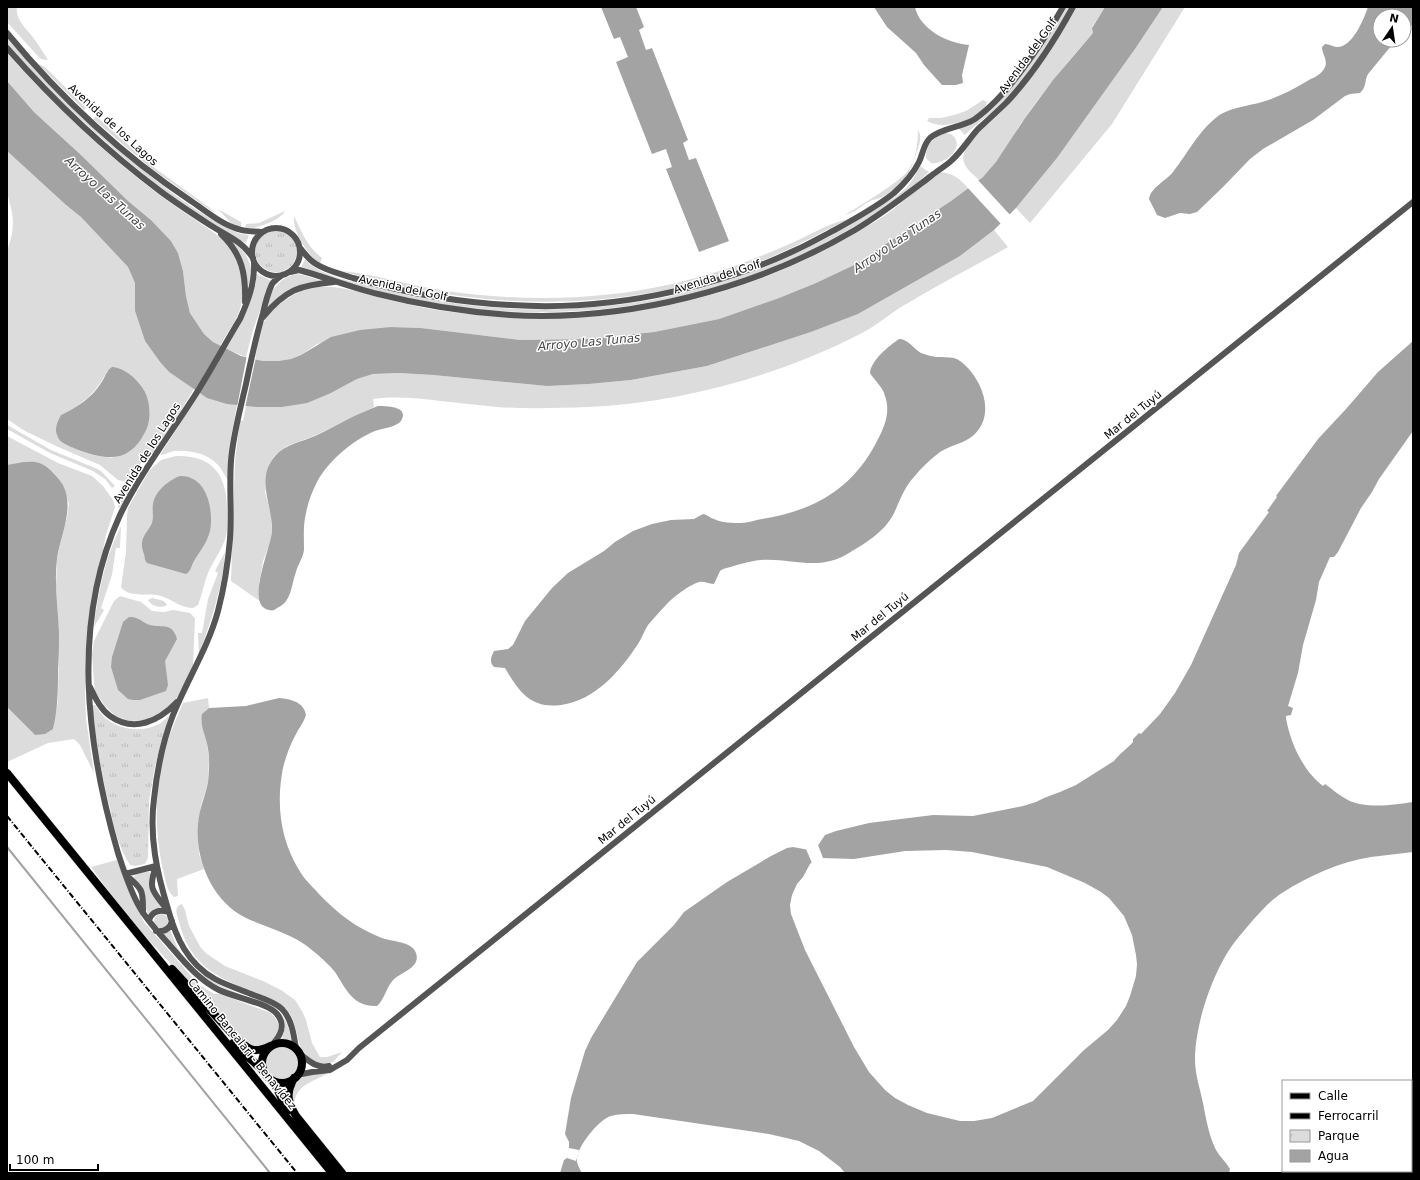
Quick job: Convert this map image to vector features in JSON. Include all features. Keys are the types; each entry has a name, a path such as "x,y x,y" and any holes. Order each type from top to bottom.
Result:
{"main road":[{"name":"Camino Bancalari - Benavídez","path":"7,770 23,792"},
{"name":"Camino Bancalari - Benavídez","path":"7,773 332,1173"},
{"name":"Camino Bancalari - Benavídez","path":"130,925 245,1046 254,1051 272,1046"},
{"name":"Camino Bancalari - Benavídez","path":"166,968 201,1005 235,1046 255,1062 266,1074 277,1088 291,1120 301,1134"},
{"path":"286,1043 298,1052 301,1058 301,1067 296,1077 285,1082 270,1079 266,1074 262,1061 264,1053 272,1046 286,1043"},
{"name":"Camino Bancalari - Benavídez","path":"296,1077 288,1094 290,1106 296,1116 342,1173"}],"street":[{"name":"Avenida del Golf","path":"300,248 308,258 324,268 362,280 425,295 513,306 565,306 646,297 688,288 743,272 819,239 868,211 892,195 913,172 920,159 924,146 932,137 941,131 968,123 1003,92 1032,55 1063,7"},
{"name":"Avenida del Golf","path":"290,272 299,270 400,300 484,313 543,315 597,312 648,306 690,297 746,281 794,261 855,230 887,210 952,159 977,130 1008,102 1052,43 1073,7"},
{"name":"Avenida de los Lagos","path":"7,33 26,56 60,92 138,163 172,189 230,226 243,230 262,232"},
{"name":"Avenida de los Lagos","path":"7,48 53,98 128,166 161,192 240,243 253,260 254,281 245,308 228,340 193,398 138,482 120,516 112,535 101,570 92,614 89,684 92,732 100,780 110,824 125,874 143,914 149,920"},
{"name":"Mar del Tuyú","path":"359,1048 1413,202"},
{"path":"214,227 232,246 241,264 246,284 245,308"},
{"path":"282,275 266,274 261,271 253,260 252,249 254,241 262,232 272,228 284,229 294,236 300,248 298,262 290,272 282,275 271,287 253,347 231,460 230,539 225,579 214,622 207,642 173,715 161,756 153,801 153,846 156,866 168,911 185,953 213,978 270,1002 281,1009 291,1024 298,1052 313,1064 323,1067 332,1065 359,1048"},
{"path":"260,320 280,299 290,292 304,286 337,282"},
{"path":"89,684 101,707 109,715 127,723 148,723 157,719 165,714 180,698"},
{"path":"125,874 156,866"},
{"path":"156,866 152,877 153,892 168,911"},
{"path":"125,874 138,884 142,891 143,914"},
{"path":"168,911 156,911 149,920 156,931 189,967 206,982 226,994 276,1012 280,1018 282,1028 279,1038 272,1046"},
{"path":"156,931 168,929 172,921"},
{"path":"296,1077 312,1072 330,1070 347,1060 359,1048"}],"green space":[{"path":"7,7 17,7 19,19 48,60 41,59 7,22"},
{"path":"1067,7 1071,7 1048,44 1022,81 1003,103 965,135 958,128 976,122 986,115 999,102 1033,58"},
{"path":"1077,7 1105,7 1092,27 1093,33 1040,97 1004,151 986,174 979,180 965,165 963,157 968,143 1018,94 1050,52"},
{"path":"1163,7 1185,7 1112,124 1030,223 1016,208 1057,158 1135,49"},
{"path":"7,38 62,96 131,159 198,211 233,231 249,235 246,243 230,235 187,207 121,155 43,83 7,44"},
{"path":"7,53 60,108 117,161 159,194 218,236 231,249 240,270 242,302 237,317 220,346 204,334 190,313 183,271 178,253 171,241 151,220 128,201 34,112 7,81"},
{"path":"38,64 45,67 86,108 84,110"},
{"path":"983,100 987,102 981,112 961,122 942,125 927,121 929,118 941,118 966,111"},
{"path":"96,116 152,166 216,214 152,169 93,119"},
{"path":"918,130 920,138 919,145 913,163 917,146"},
{"path":"946,133 951,134 955,139 957,144 956,149 953,154 943,161 931,163 926,158 929,145 938,136"},
{"path":"7,151 81,217 128,267 135,283 135,311 145,341 169,372 194,389 158,448 142,462 132,479 126,482 118,480 100,465 25,431 7,419 7,252 12,234 13,222 7,192","holes":["107,371 125,371 140,384 149,414 148,425 143,436 129,452 111,458 92,455 64,444 57,436 61,415 76,407 88,397 98,386"]},
{"path":"913,163 906,177 891,192 878,199 872,200 845,215 886,189 907,172"},
{"path":"920,166 929,172 898,198 838,236 787,262 733,282 678,297 622,307 565,312 507,312 450,306 382,293 301,268 305,259 319,270 350,281 424,298 471,305 518,309 566,309 613,305 660,298 706,287 751,272 781,260 830,236 894,198 910,184"},
{"path":"939,172 955,177 962,181 968,188 951,201 854,265 779,298 719,319 654,332 587,339 520,340 421,328 391,327 317,344 301,355 291,359 263,361 255,359 257,348 255,348 258,335 268,316 287,299 295,294 311,288 336,287 396,302 438,310 487,315 600,316 656,307 715,294 772,274 827,249 884,216"},
{"path":"218,209 241,222 241,228 231,223"},
{"path":"285,211 278,218 267,224 245,228 246,224 259,223"},
{"path":"294,216 302,234 322,258 320,264 306,249 298,235 294,222"},
{"path":"848,219 800,244 752,265 702,281 652,293 600,299 548,302 496,300 444,294 393,284 342,271 440,290 469,294 527,298 586,297 644,290 730,268 794,242 824,227"},
{"path":"272,230 280,230 288,233 294,239 297,251 294,263 288,269 280,272 272,272 264,269 258,263 255,255 255,247 258,239 264,233"},
{"path":"994,230 1008,247 933,288 866,331 796,363 728,385 658,400 588,407 508,408 415,398 373,399 374,407 314,436 287,446 275,455 269,464 265,492 271,515 272,531 271,540 263,561 259,584 261,602 231,581 235,461 240,420 243,421 246,406 282,407 331,393 357,379 373,374 399,373 433,375 547,386 631,380 707,366 811,332 858,314 960,256"},
{"path":"231,240 245,254 251,266 251,280 248,286"},
{"path":"257,274 272,281 269,285 253,330 246,357 226,349 249,303 256,283"},
{"path":"297,274 322,281 312,283 268,307 273,290 276,286 285,278"},
{"path":"200,393 237,405 231,437 228,480 221,468 214,461 198,453 174,451 160,455"},
{"path":"7,425 51,450 101,471 115,486 112,488 105,479 93,471 50,453 7,429"},
{"path":"7,436 58,463 92,476 103,486 113,500 115,507 106,535 91,599 89,620 85,693 86,719 94,773 80,745 74,739 48,743 7,762 7,707 35,735 53,729 58,701 59,634 56,587 57,559 69,504 63,485 54,473 7,465"},
{"path":"176,456 200,459 208,463 221,477 226,498 226,537 208,573 198,605 193,608 188,608 162,596 132,594 121,587 126,552 128,508 149,471 161,460"},
{"path":"131,488 119,509 117,494 121,490"},
{"path":"121,526 120,548 116,548 112,575 101,608 104,610 94,627 106,563"},
{"path":"225,552 219,591 199,654 198,633 202,633 208,599 218,573 215,571"},
{"path":"120,596 141,602 152,611 164,612 173,610 190,613 195,618 193,665 190,674 175,701 167,710 150,720 129,721 116,716 105,706 95,691 92,654 94,641 114,601"},
{"path":"152,598 164,601 167,605 159,607 154,605 148,600"},
{"path":"208,698 209,708 203,714 201,721 207,743 209,759 208,782 201,805 198,824 199,854 204,869 177,879 178,896 174,897 169,891 166,883 159,851 157,806 162,760 166,745 183,703"},
{"path":"92,705 95,705 105,718 111,722 124,728 131,729 145,729 152,727 169,716 155,766 149,801 148,858 145,864 136,866 130,865 117,838 101,770"},
{"path":"117,860 132,898 144,922 198,984 214,994 220,994 271,1013 279,1026 276,1040 262,1048 248,1046 128,918 91,867"},
{"path":"148,871 151,874 150,885 162,907 154,909 148,914 134,877 136,874"},
{"path":"182,904 189,926 201,948 225,966 263,981 281,990 295,1000 306,1020 312,1043 320,1057 327,1057 342,1052 333,1062 325,1065 313,1062 305,1055 301,1048 293,1020 285,1008 217,975 198,960 184,937 177,917 177,907"},
{"path":"161,914 166,916 168,921 166,926 161,928 156,926 154,921 156,916"},
{"path":"170,929 175,943 182,954 190,964 210,980 278,1011 287,1024 291,1041 282,1039 284,1031 276,1011 212,983 193,969 163,934"},
{"path":"282,1046 294,1051 299,1063 294,1075 282,1080 270,1075 265,1063 270,1051"},
{"path":"328,1073 301,1088 293,1105 294,1088 300,1079 311,1074"}],"water":[{"path":"601,7 636,7 644,27 639,30 646,50 652,48 688,140 683,143 689,160 696,158 729,241 699,252 666,169 672,167 666,149 652,154 616,62 628,57 620,37 614,39"},
{"path":"874,7 915,7 923,22 936,34 961,44 969,45 962,75 963,83 956,85 942,85 924,65 916,53 887,27"},
{"name":"Arroyo Las Tunas","path":"1105,7 1163,7 1135,49 1057,158 1016,208 994,230 960,256 858,314 811,332 707,366 631,380 547,386 433,375 399,373 373,374 357,379 331,393 307,403 282,407 256,407 227,404 207,398 169,372 145,341 135,311 135,283 128,267 81,217 7,151 7,81 34,112 128,201 151,220 171,241 178,253 183,271 190,313 204,334 213,342 241,356 263,361 291,359 301,355 331,337 360,330 391,327 421,328 520,340 587,339 654,332 719,319 816,283 854,265 951,201 983,177 996,162 1025,118 1053,80 1093,33 1092,28"},
{"path":"1368,7 1413,7 1412,25 1412,8 1372,8 1372,48 1389,48 1368,74 1364,88 1360,93 1345,96 1313,120 1263,149 1250,159 1197,212 1190,214 1180,213 1165,218 1157,215 1149,199 1150,195 1173,172 1207,126 1221,114 1236,108 1274,98 1292,90 1318,75 1322,72 1326,64 1322,47 1325,44 1337,47 1348,43 1357,32"},
{"path":"899,339 905,340 921,353 936,357 954,358 965,365 974,376 982,391 985,413 981,427 976,433 970,438 940,452 920,470 905,489 887,524 875,535 862,545 838,559 816,563 773,560 746,562 720,571 714,584 699,582 691,586 673,598 650,622 638,644 615,674 606,683 596,691 574,702 551,706 534,701 521,691 505,668 494,667 492,665 491,659 494,651 508,649 513,645 525,621 552,588 568,573 633,531 652,524 671,520 694,519 703,514 720,521 746,523 781,515 814,504 843,485 866,459 882,432 887,414 887,402 883,390 870,373 871,368 877,358"},
{"path":"1413,341 1413,431 1379,479 1361,508 1338,552 1334,557 1330,557 1319,582 1316,600 1303,645 1298,673 1288,706 1293,708 1291,715 1286,716 1286,718 1298,755 1309,772 1323,786 1325,784 1345,798 1362,805 1389,805 1413,802 1413,852 1371,857 1348,862 1325,870 1292,887 1267,905 1241,934 1226,955 1212,983 1202,1014 1198,1030 1195,1065 1210,1133 1216,1150 1230,1169 1229,1173 845,1173 840,1167 819,1151 799,1141 769,1134 633,1114 619,1114 606,1118 595,1127 585,1140 577,1158 578,1166 582,1173 560,1173 564,1160 567,1158 569,1153 569,1142 565,1134 571,1098 585,1051 591,1038 637,962 674,925 684,912 727,882 787,848 793,847 809,850 817,847 825,835 869,823 933,815 973,816 1023,806 1076,785 1114,761 1133,742 1133,739 1139,733 1141,734 1160,714 1175,693 1191,665 1236,565 1239,553 1269,512 1267,511 1277,497 1276,496 1318,439 1378,372","holes":["946,850 972,852 1047,867 1085,883 1101,892 1109,898 1124,916 1132,935 1137,964 1136,976 1130,996 1126,1006 1117,1020 1108,1030 1084,1050 1033,1101 992,1118 974,1121 960,1121 927,1113 908,1105 895,1098 885,1090 869,1072 854,1047 805,950 791,914 790,905 792,895 797,884 803,877 810,864 821,858 854,859 905,851"]},
{"path":"112,367 127,372 132,376 147,396 149,405 149,420 141,440 126,454 108,457 87,453 65,444 58,438 56,432 61,415 89,398"},
{"path":"378,406 399,409 402,411 402,419 394,426 375,431 358,440 334,459 322,474 313,490 308,505 304,522 304,550 290,593 286,602 274,610 269,610 262,606 259,598 259,587 272,531 272,522 266,493 266,474 269,465 275,456 284,449"},
{"path":"24,462 39,463 46,466 63,485 68,503 66,522 56,568 59,637 56,714 53,729 45,734 35,735 7,707 7,465"},
{"path":"180,476 189,477 197,481 207,495 211,513 210,531 207,539 190,570 186,574 147,563 142,545 144,537 152,523 154,499 167,483"},
{"path":"129,617 135,618 150,625 170,628 177,639 165,661 168,685 166,691 140,700 128,699 118,690 111,667 112,657 123,622"},
{"path":"279,698 292,700 300,704 306,715 288,751 283,768 280,794 281,820 284,833 293,858 301,873 325,900 355,925 382,938 406,944 414,949 416,953 416,962 410,969 394,979 377,1006 362,1004 351,996 335,972 306,945 290,936 246,918 234,911 215,890 203,865 199,851 198,824 208,782 209,753 202,727 202,714 209,708 246,706"}],"pier":[{"path":"977,179 1011,216 1002,225 967,187"},
{"path":"247,355 256,357 245,408 237,407"},
{"path":"818,845 823,858 812,863 806,849"},
{"path":"569,1148 579,1150 576,1161 567,1158"}],"waterway":[{"path":"7,847 270,1173"}],"railway":[{"path":"7,816 297,1173"}]}
